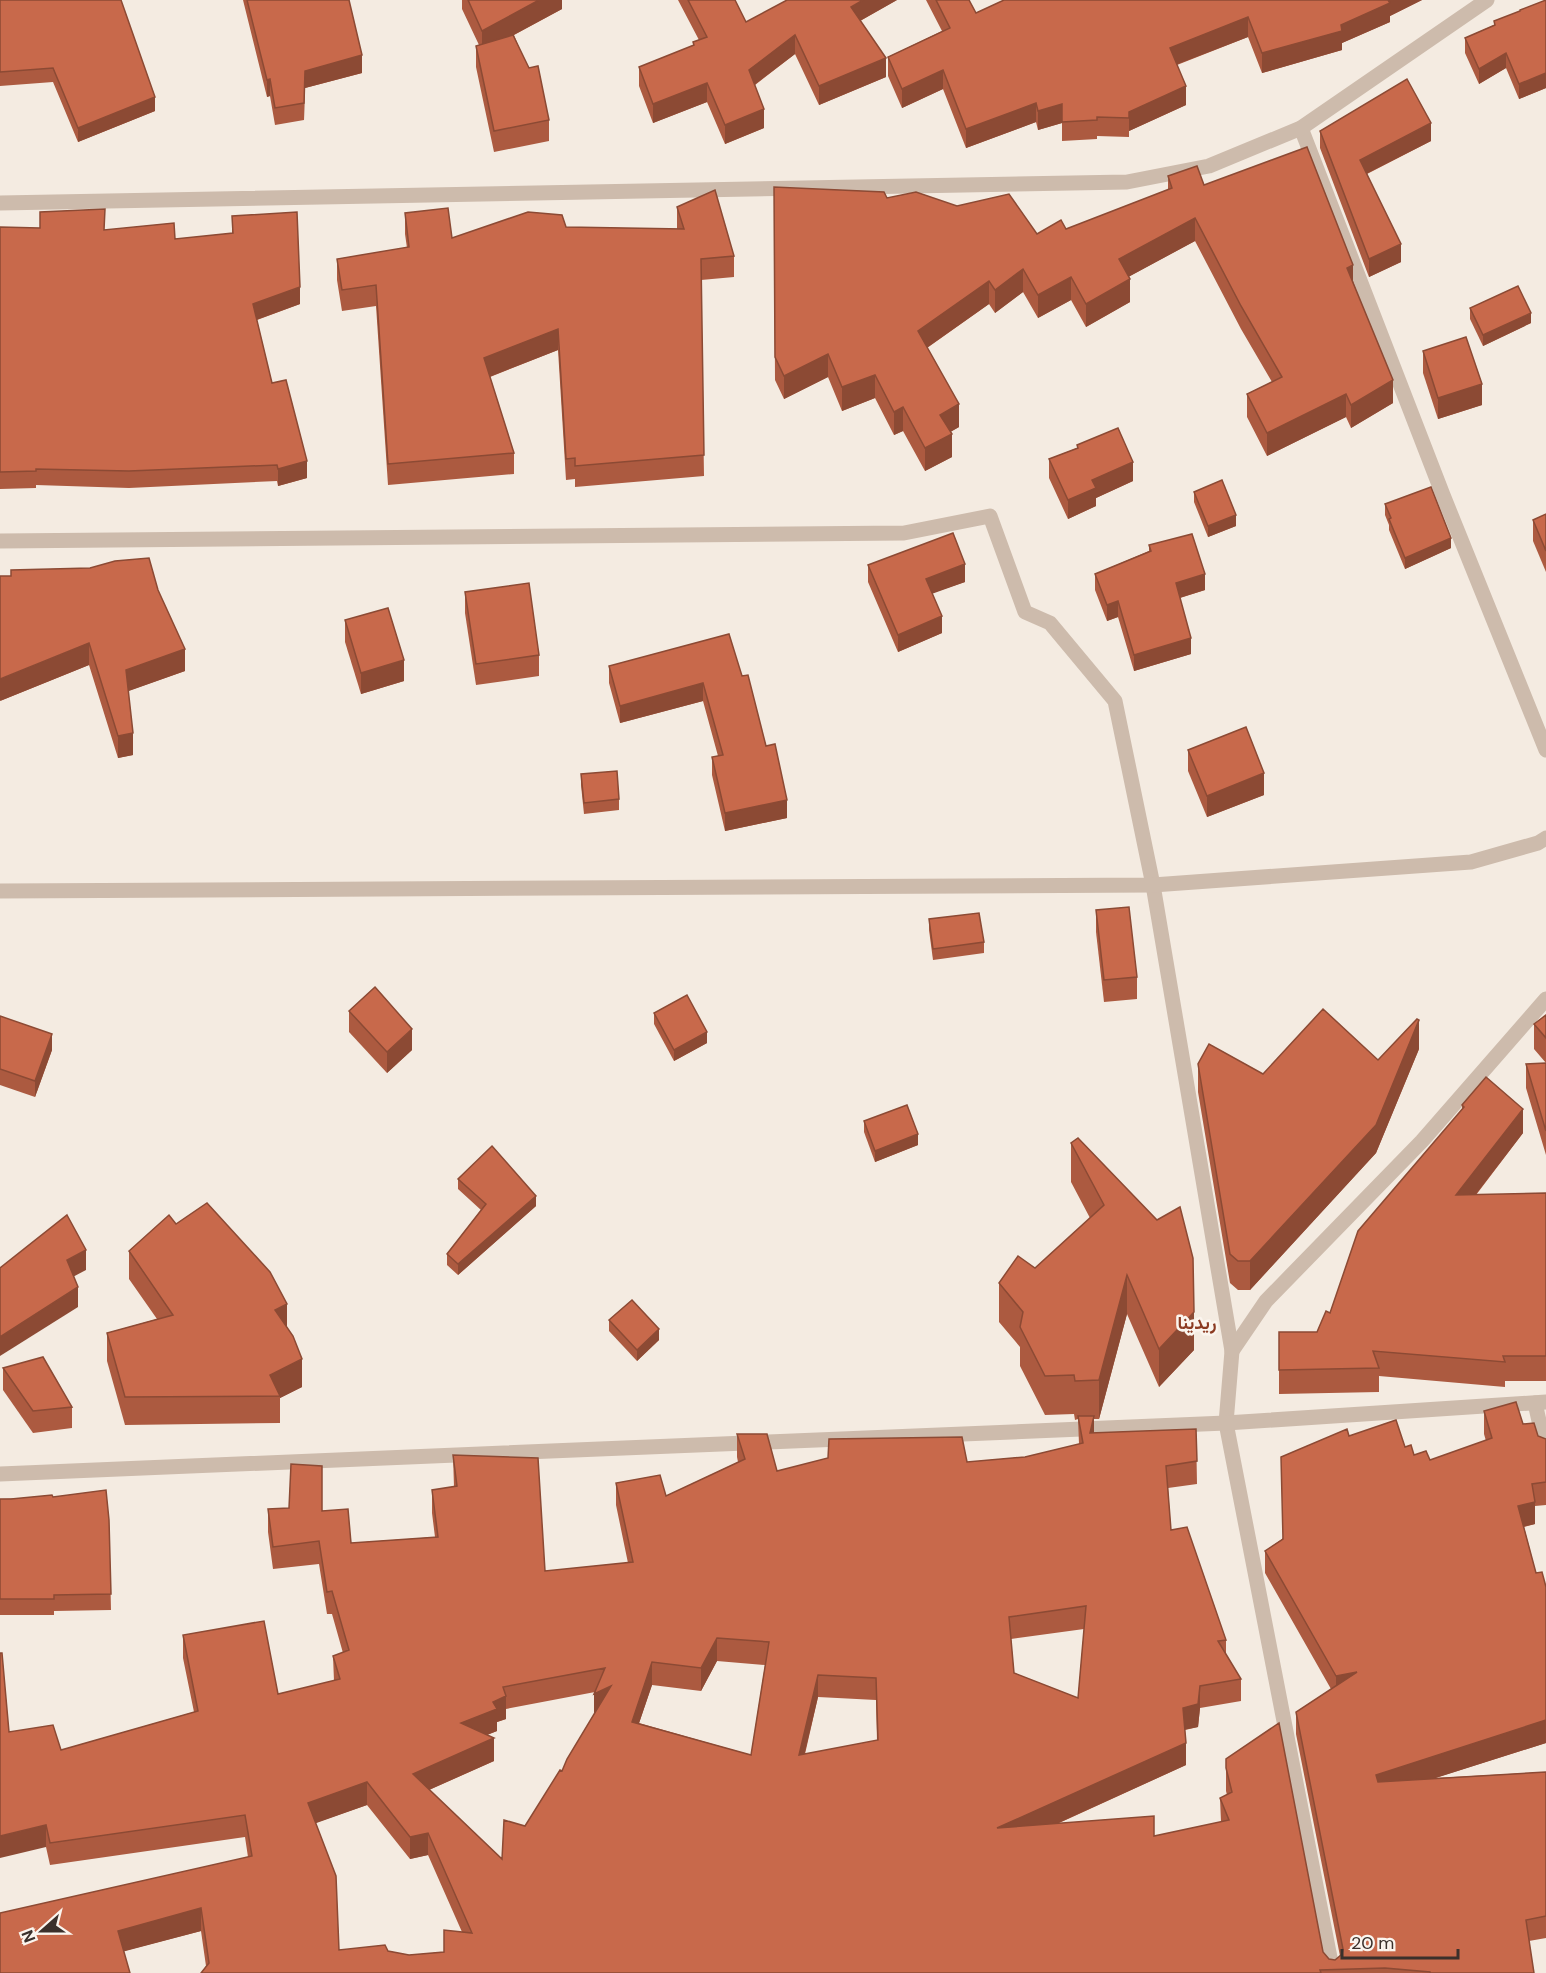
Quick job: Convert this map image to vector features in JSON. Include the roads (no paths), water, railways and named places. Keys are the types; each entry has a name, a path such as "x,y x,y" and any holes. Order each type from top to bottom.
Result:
{"street":[{"path":"0,203 1127,182 1209,166 1301,128 1487,0"},
{"path":"1301,128 1443,495 1546,750"},
{"path":"0,541 904,533 990,516 1025,612 1050,623 1115,701 1153,885 1232,1351 1226,1423 1333,1973"},
{"path":"0,891 1153,885 1471,862 1538,843 1546,838"},
{"path":"1232,1351 1266,1301 1414,1149 1546,999"},
{"path":"0,1474 1226,1423 1541,1402 1546,1452"}],"district":[{"name":"ريدينا","path":"1197,1323"}]}
